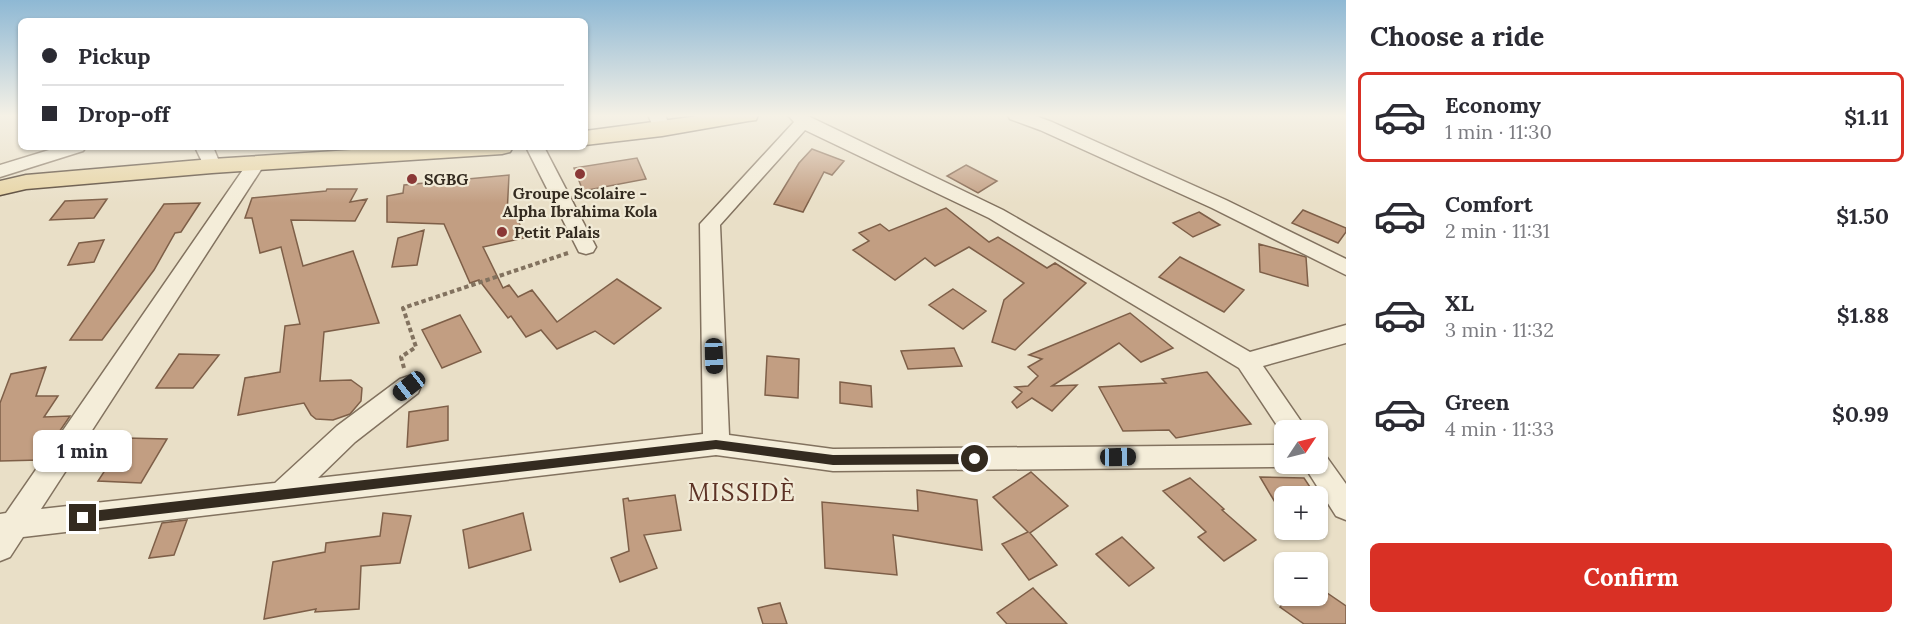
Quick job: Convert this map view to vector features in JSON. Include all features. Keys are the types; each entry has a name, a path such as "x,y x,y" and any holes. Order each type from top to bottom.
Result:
{"main road":[{"path":"0,188 26,182 208,157 255,165 461,150"}],"street":[{"path":"716,444 710,224 778,144"},
{"path":"851,144 996,214 1247,362 1287,420"},
{"path":"1086,144 1219,204 1346,267"},
{"path":"0,171 67,150"},
{"path":"537,150 586,247"},
{"path":"0,547 8,526 255,165"},
{"path":"1247,362 1346,334"},
{"path":"281,495 346,434 409,386"},
{"path":"8,526 716,444 833,460 1274,456"},
{"path":"1323,474 1346,507"}],"path":[{"path":"409,386 401,357 416,347 403,308 586,247"}],"building":[{"path":"812,149 844,161 832,175 824,172 803,212 774,204 799,163"},
{"path":"637,158 646,179 583,191 574,168"},
{"path":"966,165 997,181 978,193 947,176"},
{"path":"509,175 507,215 516,213 524,238 483,247 503,288 509,285 518,297 532,290 557,322 617,279 661,308 614,344 595,331 557,349 541,330 526,337 511,316 508,318 479,280 470,283 444,224 387,222 387,196 403,193 404,185"},
{"path":"327,189 357,189 350,202 367,199 355,221 291,220 303,266 353,251 379,323 324,332 320,381 351,380 362,388 361,401 350,414 333,420 316,419 304,403 238,415 245,378 280,372 285,326 300,324 281,247 260,253 252,218 245,218 252,198 326,191"},
{"path":"107,199 94,218 50,220 65,201"},
{"path":"200,203 181,232 175,233 154,270 102,340 70,340 164,204"},
{"path":"946,208 989,242 998,237 1047,268 1055,263 1086,283 1015,350 992,342 1004,300 1024,283 969,247 935,266 925,258 895,280 853,250 869,241 859,233 880,224 889,231"},
{"path":"1303,210 1346,228 1346,232 1338,243 1292,223"},
{"path":"1199,212 1220,225 1193,237 1173,223"},
{"path":"424,230 417,265 392,267 398,238"},
{"path":"104,240 94,262 68,265 79,243"},
{"path":"1259,244 1306,257 1308,286 1260,272"},
{"path":"1180,257 1244,290 1224,312 1159,277"},
{"path":"953,289 986,311 963,329 929,305"},
{"path":"1130,313 1173,348 1141,362 1119,343 1052,386 1077,385 1052,411 1032,398 1017,408 1012,402 1022,392 1015,387 1028,386 1038,376 1028,367 1042,359 1029,355"},
{"path":"460,315 481,352 442,368 422,330"},
{"path":"954,348 962,366 908,369 901,351"},
{"path":"179,354 219,355 193,388 156,388"},
{"path":"767,356 799,359 798,398 765,395"},
{"path":"46,367 36,396 58,396 44,417 70,416 40,460 0,461 0,403 11,374"},
{"path":"1207,372 1251,424 1176,438 1169,430 1123,431 1099,387 1166,383 1162,379"},
{"path":"840,382 871,386 872,407 840,403"},
{"path":"448,406 448,440 407,447 409,412"},
{"path":"126,438 167,439 141,483 98,481"},
{"path":"1031,472 1068,506 1030,533 1057,565 1029,580 1002,544 1028,532 993,497"},
{"path":"1260,477 1304,478 1309,486 1274,486 1274,501"},
{"path":"1190,478 1256,540 1224,561 1198,537 1206,532 1163,491"},
{"path":"917,490 977,500 982,550 893,535 897,575 825,568 822,502 918,511"},
{"path":"675,495 681,530 644,535 657,568 620,582 611,558 629,551 623,499 628,498 629,501"},
{"path":"383,513 411,516 400,563 361,566 359,609 315,612 316,609 264,619 273,562 325,552 326,543 380,536"},
{"path":"523,513 531,550 469,568 463,530"},
{"path":"187,520 174,555 149,558 162,523"},
{"path":"1122,537 1154,568 1129,586 1096,554"},
{"path":"1033,588 1067,624 1007,624 997,613"},
{"path":"1328,594 1346,606 1346,624 1304,624 1280,607 1328,606"},
{"path":"780,603 787,624 763,624 758,608"}],"place":[{"name":"Groupe Scolaire - Alpha Ibrahima Kola","path":"580,174"},
{"name":"SGBG","path":"412,179"},
{"name":"Petit Palais","path":"502,232"}],"district":[{"name":"MISSIDÈ","path":"742,492"}],"route":[{"path":"83,518 716,444 833,460 975,459"}]}
